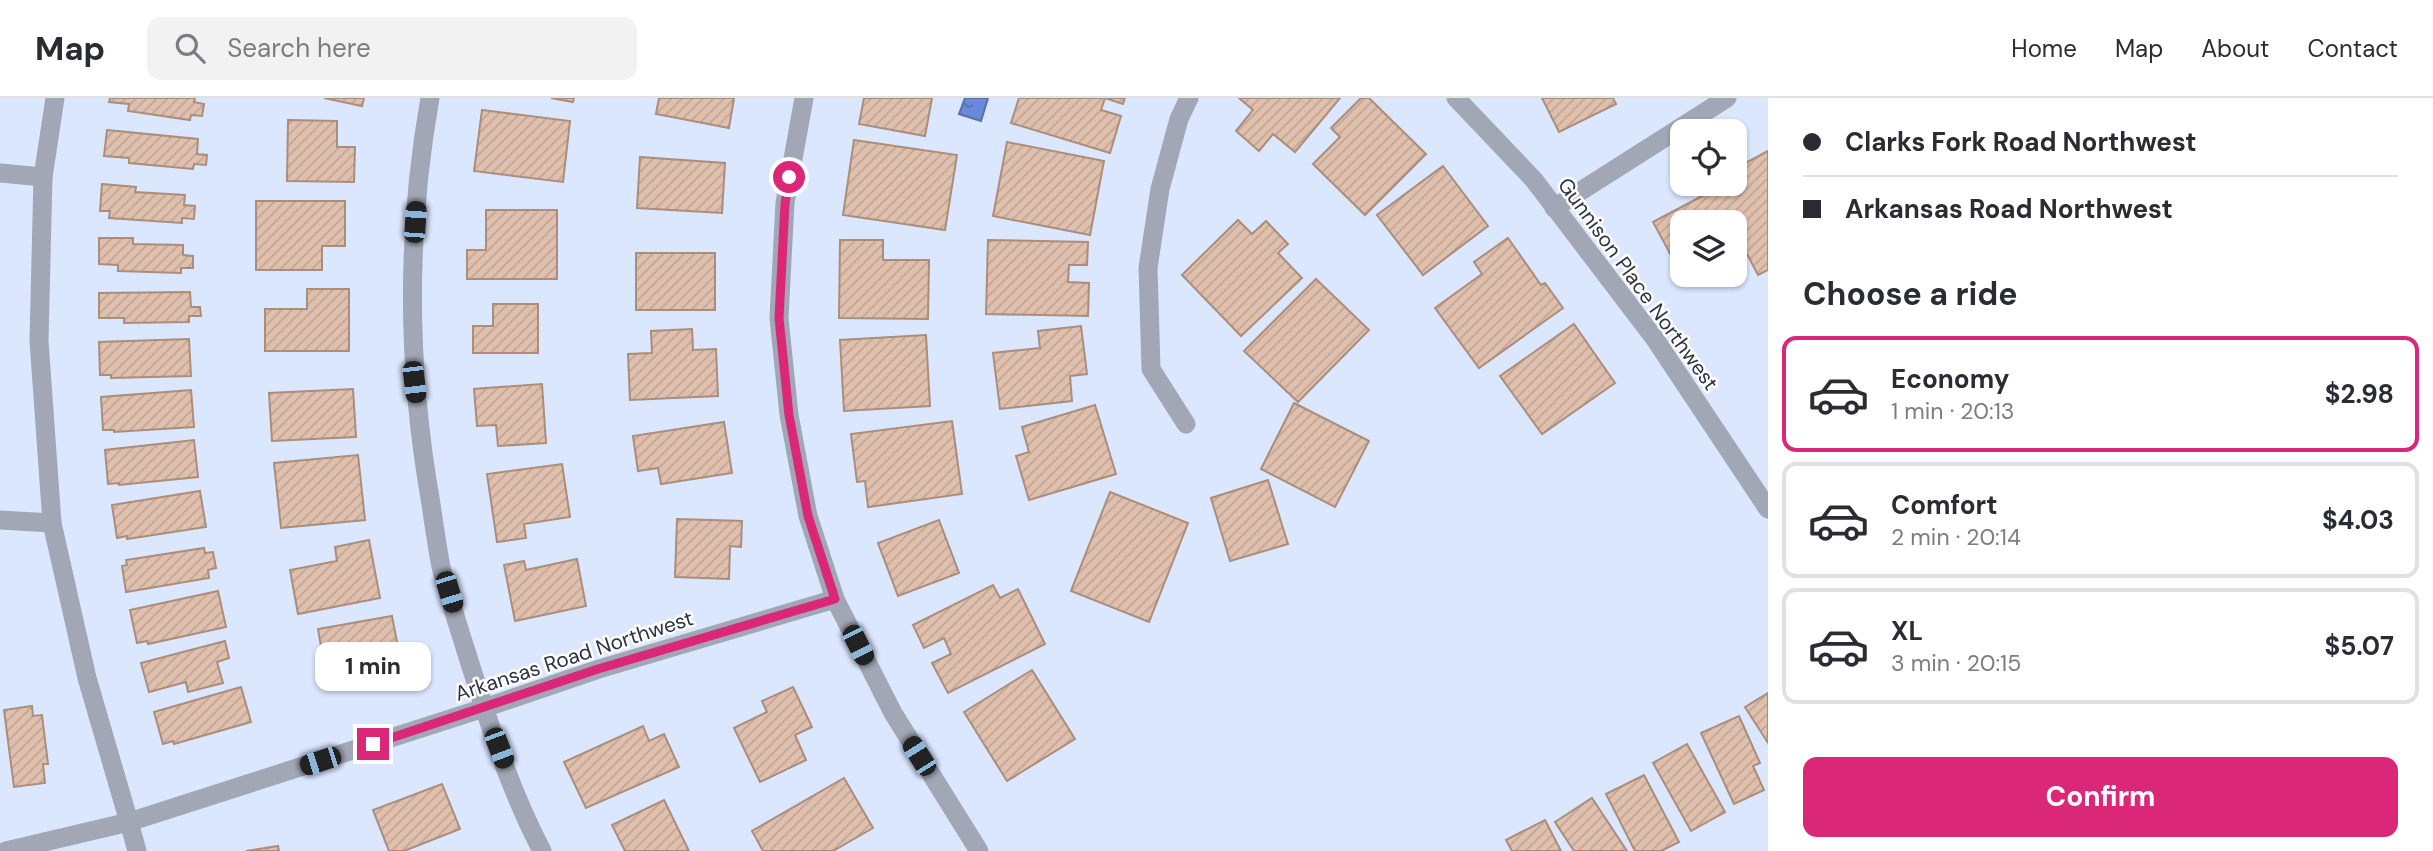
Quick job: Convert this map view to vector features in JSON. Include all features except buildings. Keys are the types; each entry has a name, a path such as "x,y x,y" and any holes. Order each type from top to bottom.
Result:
{"street":[{"path":"55,98 43,177 39,341 52,523 87,678 137,851"},
{"path":"430,98 420,152 412,268 414,382 425,474 441,566 484,708 532,833 542,851"},
{"path":"804,98 785,204 779,318 789,415 808,516 835,599 893,713 979,851"},
{"path":"1186,424 1151,369 1148,268 1160,188 1179,119 1189,98"},
{"name":"Gunnison Place Northwest","path":"1456,98 1534,180 1656,339 1768,509"},
{"path":"1554,208 1727,98"},
{"path":"0,173 43,177"},
{"path":"0,520 52,523"},
{"name":"Arkansas Road Northwest","path":"6,851 129,822 598,669 835,599"}],"water":[{"path":"965,98 988,98 981,121 959,114"}],"route":[{"path":"373,744 598,669 835,599 808,516 789,415 779,318 789,177"}]}
